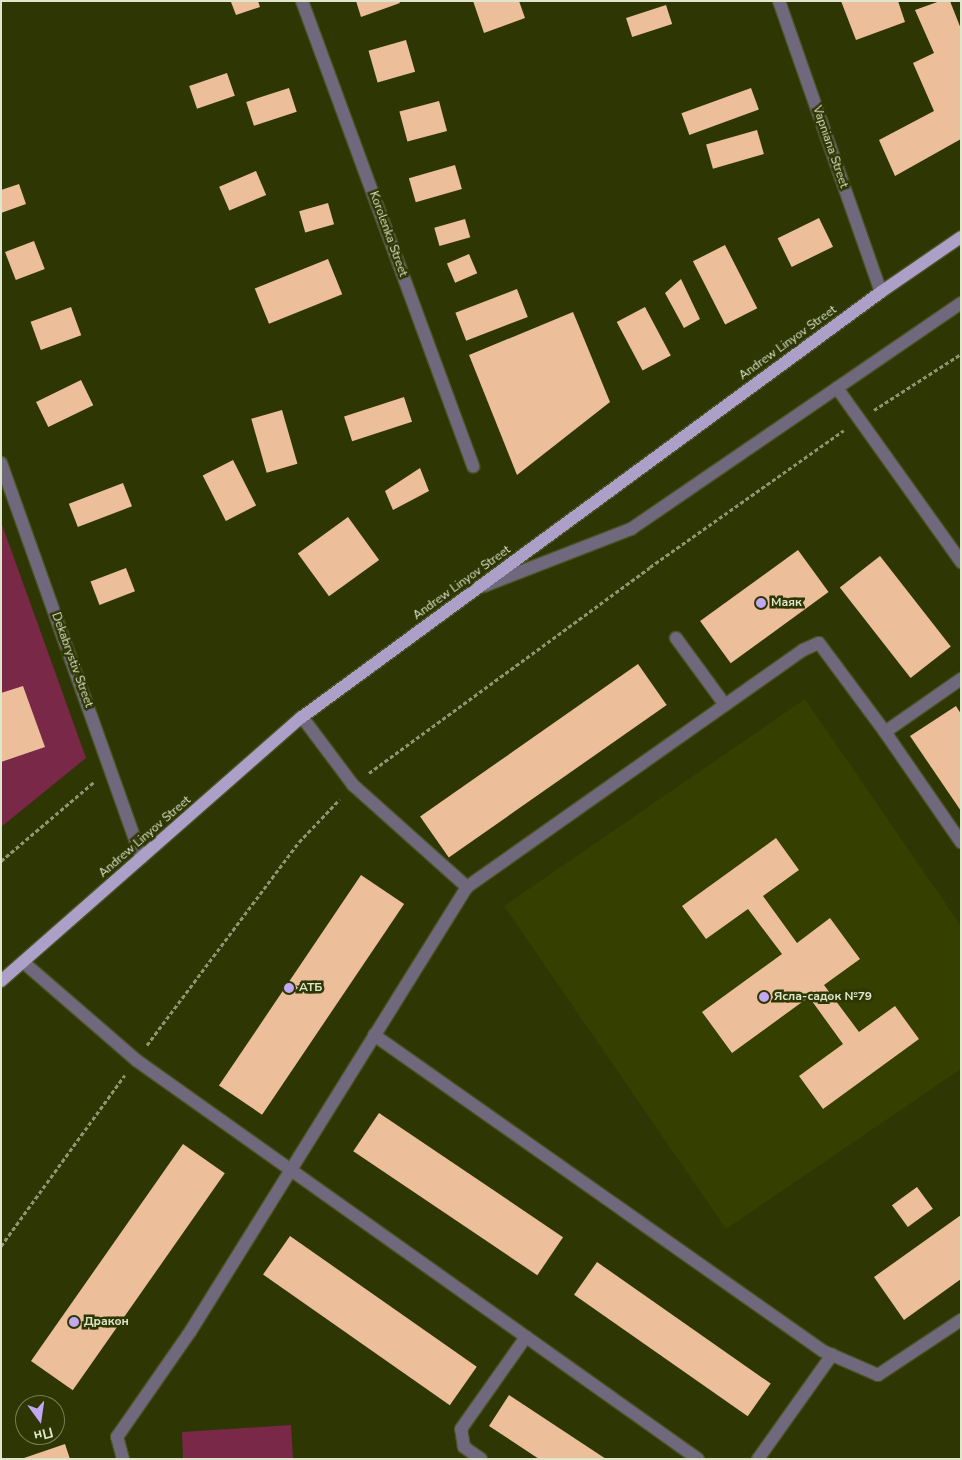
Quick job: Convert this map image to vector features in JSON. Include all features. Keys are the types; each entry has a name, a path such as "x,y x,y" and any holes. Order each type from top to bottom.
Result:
{"main road":[{"name":"Andrew Linyov Street","path":"1,980 302,717 881,292 961,237"}],"street":[{"name":"Korolenka Street","path":"302,1 473,467"},
{"name":"Vapniana Street","path":"779,1 881,292"},
{"path":"479,588 631,529 961,303"},
{"path":"837,388 961,562"},
{"name":"Dekabrystiv Street","path":"1,463 142,858"},
{"path":"676,638 725,705"},
{"path":"124,1459 117,1437 190,1332 467,887 803,650 819,643 885,732 961,842"},
{"path":"885,732 961,679"},
{"path":"302,717 353,785 467,887"},
{"path":"23,962 136,1060 698,1459"},
{"path":"374,1034 823,1351 878,1375 961,1320"},
{"path":"481,1459 464,1447 461,1429 526,1337"},
{"path":"758,1459 832,1355"}],"path":[{"path":"1,1246 136,1060 299,842 353,785 650,567 859,419 961,354"},
{"path":"1,861 110,768"}],"shaded area":[{"path":"1,522 86,758 1,827"},
{"name":"Ясла-садок №79","path":"805,699 961,926 961,1069 726,1229 504,906"},
{"path":"291,1425 293,1459 183,1459 182,1432"}],"building":[{"path":"258,1 260,7 236,15 231,2"},
{"path":"356,1 399,1 400,3 361,17"},
{"path":"473,1 519,1 525,18 484,33"},
{"path":"841,1 898,1 905,22 856,40"},
{"path":"940,1 950,1 961,29 961,139 895,176 879,140 934,111 913,63 934,53 915,10"},
{"path":"666,5 672,24 632,37 626,18"},
{"path":"406,40 415,72 378,82 369,51"},
{"path":"227,73 235,96 197,109 189,86"},
{"path":"289,88 297,112 254,126 246,102"},
{"path":"751,88 759,110 689,135 681,113"},
{"path":"439,101 447,131 407,142 399,112"},
{"path":"757,130 764,154 713,169 706,145"},
{"path":"455,165 462,189 416,202 409,178"},
{"path":"256,171 266,195 229,211 219,187"},
{"path":"19,184 26,204 1,213 1,190"},
{"path":"328,203 334,224 305,232 299,211"},
{"path":"819,218 833,247 792,267 778,238"},
{"path":"465,219 470,237 439,246 434,228"},
{"path":"34,241 45,269 16,280 5,252"},
{"path":"725,245 757,308 725,325 693,261"},
{"path":"469,254 477,273 455,283 447,263"},
{"path":"328,259 342,294 269,324 255,289"},
{"path":"681,279 700,319 684,328 665,293"},
{"path":"517,289 528,317 466,341 455,313"},
{"path":"71,307 81,335 41,350 31,322"},
{"path":"645,307 671,356 643,371 617,322"},
{"path":"573,312 610,402 517,475 469,355"},
{"path":"81,380 93,405 48,427 36,402"},
{"path":"404,397 412,422 352,441 344,416"},
{"path":"282,410 297,464 267,473 251,419"},
{"path":"233,460 256,505 226,521 203,475"},
{"path":"420,468 429,491 393,510 385,491"},
{"path":"123,483 132,506 78,527 69,504"},
{"path":"348,517 379,560 329,596 298,553"},
{"path":"798,550 829,592 731,663 700,621"},
{"path":"880,556 951,647 911,678 840,587"},
{"path":"126,568 135,591 99,605 91,582"},
{"path":"638,664 667,705 449,858 420,817"},
{"path":"23,686 45,747 1,762 1,693"},
{"path":"956,706 961,714 961,811 910,736"},
{"path":"776,838 799,870 763,896 797,943 830,918 860,959 824,985 859,1032 895,1006 919,1039 823,1109 799,1076 843,1044 809,997 732,1053 702,1012 782,954 748,909 706,939 682,906"},
{"path":"361,875 404,904 262,1115 219,1086"},
{"path":"379,1113 563,1237 537,1275 353,1151"},
{"path":"183,1144 225,1173 73,1390 31,1361"},
{"path":"917,1187 933,1209 908,1227 892,1205"},
{"path":"961,1215 961,1279 904,1320 874,1277"},
{"path":"290,1236 477,1367 450,1405 263,1275"},
{"path":"597,1262 771,1384 748,1416 574,1295"},
{"path":"509,1395 606,1459 539,1459 489,1426"},
{"path":"65,1444 70,1459 24,1459"}],"place":[{"name":"Маяк","path":"761,603"},
{"name":"АТБ","path":"289,988"},
{"name":"Ясла-садок №79","path":"764,997"},
{"name":"Дракон","path":"74,1322"}]}
